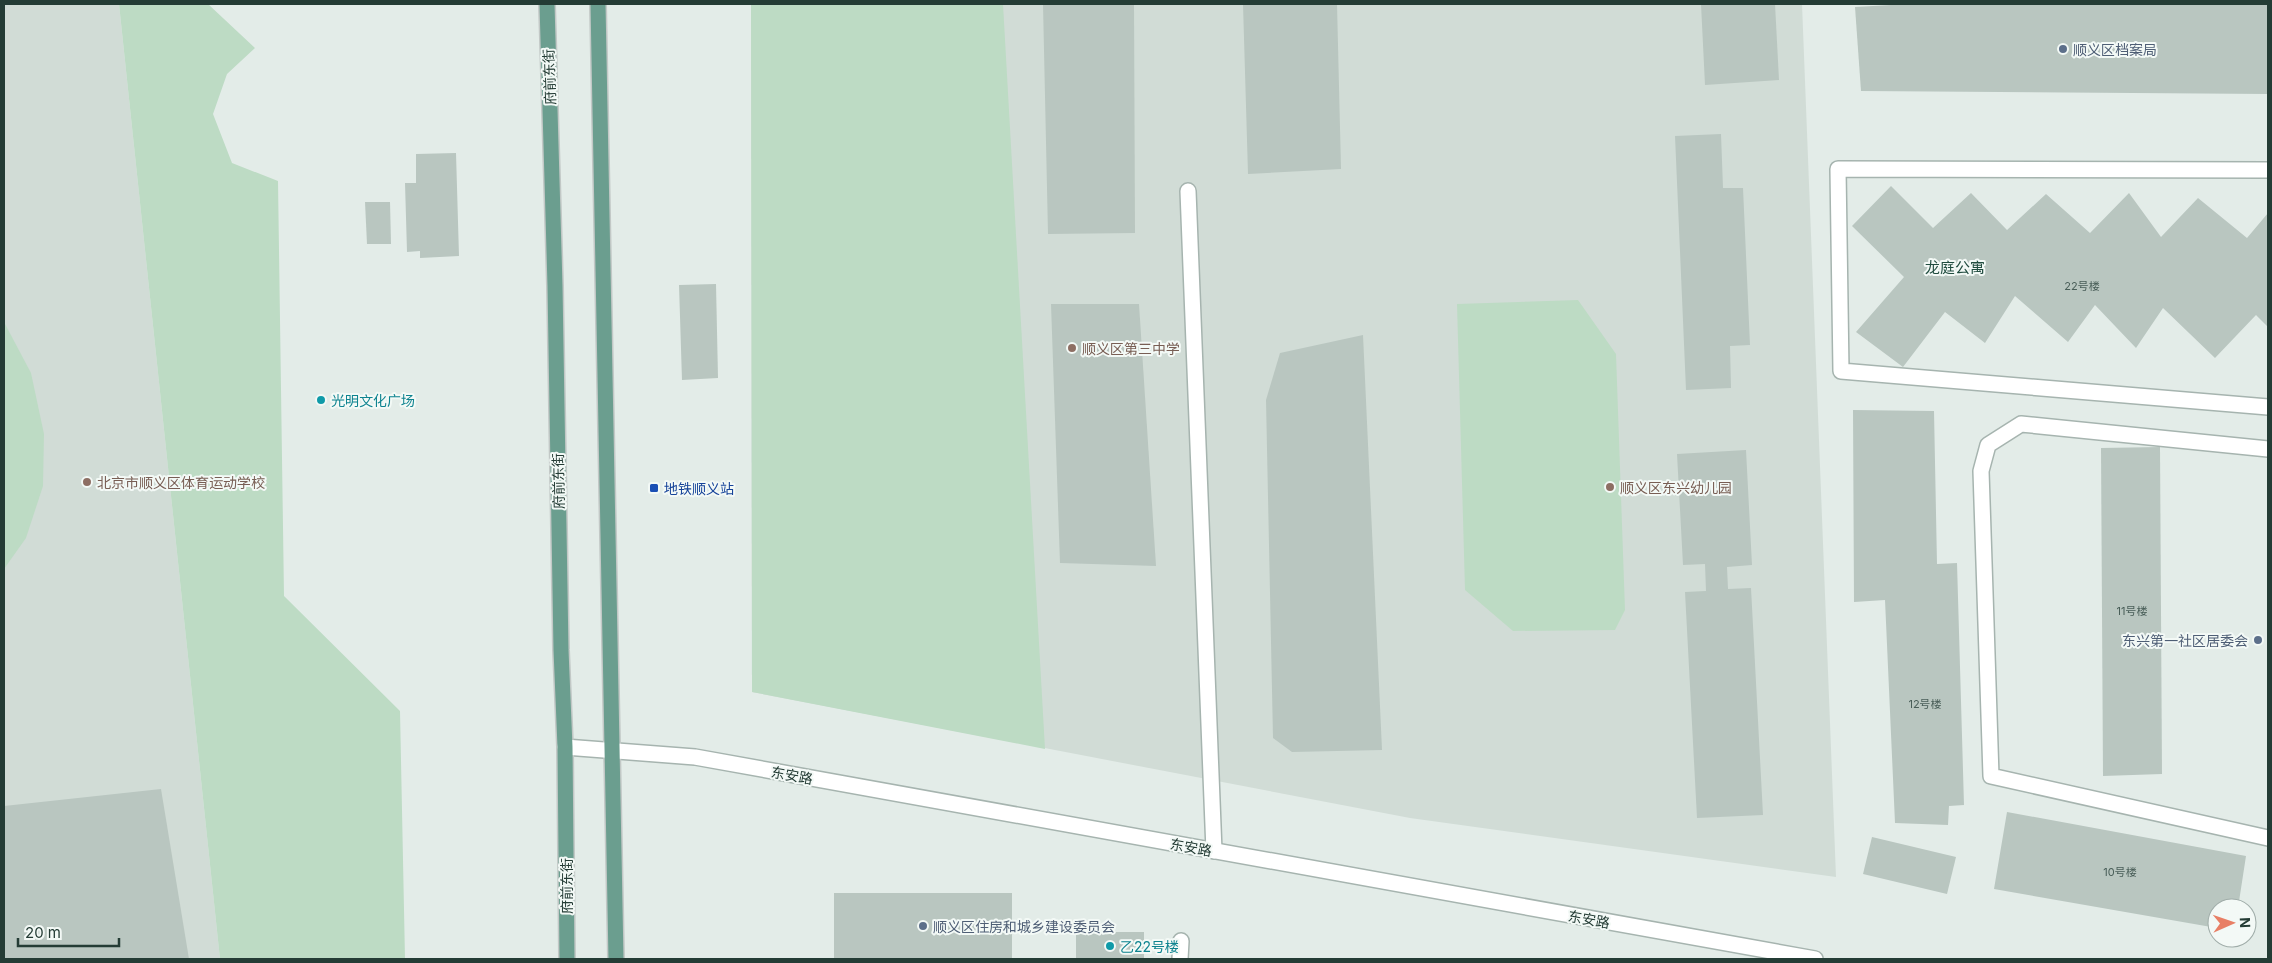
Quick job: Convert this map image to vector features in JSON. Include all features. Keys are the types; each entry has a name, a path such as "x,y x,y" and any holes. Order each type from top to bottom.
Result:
{"main road":[{"name":"府前东街","path":"547,4 565,747 567,959"},
{"path":"598,4 616,959"}],"street":[{"path":"2268,170 1838,169 1841,371 2268,407"},
{"path":"1188,191 1214,851"},
{"path":"2268,449 2021,424 1988,445 1980,471 1991,776 2268,838"},
{"name":"东安路","path":"565,747 695,757 1815,959"},
{"path":"1180,959 1181,941"}],"shaded area":[{"name":"北京市顺义区体育运动学校","path":"4,4 119,4 220,959 4,959"},
{"path":"751,4 1802,4 1836,877 1410,818 752,692"}],"green space":[{"path":"119,4 208,4 255,48 227,74 213,114 232,163 278,181 284,596 400,711 405,959 220,959"},
{"path":"751,4 1003,4 1045,749 752,692"},
{"path":"1578,300 1616,354 1625,610 1615,630 1513,631 1465,590 1457,304"},
{"path":"4,322 31,373 44,434 43,486 26,538 4,569"}],"building":[{"path":"1043,4 1134,4 1135,233 1048,234"},
{"path":"1243,4 1337,4 1341,169 1248,174"},
{"path":"1701,4 1775,4 1779,80 1705,85"},
{"name":"顺义区档案局","path":"1909,4 2268,4 2268,94 1861,91 1855,7"},
{"path":"1721,134 1723,188 1743,188 1750,345 1730,346 1731,388 1686,390 1675,136"},
{"path":"456,153 459,256 420,258 420,251 407,252 405,183 416,183 416,154"},
{"path":"1891,186 1933,228 1971,193 2007,230 2046,194 2090,233 2129,193 2161,237 2198,198 2247,238 2268,213 2268,327 2256,315 2215,358 2163,308 2136,348 2095,305 2068,342 2015,296 1985,343 1945,312 1903,367 1856,332 1904,277 1852,226"},
{"path":"365,202 390,202 391,244 367,244"},
{"path":"716,284 718,378 682,380 679,285"},
{"path":"1051,304 1139,304 1156,566 1060,563"},
{"path":"1363,335 1382,750 1292,752 1273,738 1266,400 1280,353"},
{"path":"1853,410 1934,411 1937,564 1957,563 1964,805 1949,806 1948,825 1895,823 1885,600 1854,602"},
{"path":"2160,447 2162,774 2103,776 2101,448"},
{"path":"1746,450 1752,565 1727,567 1728,589 1751,588 1763,815 1697,818 1685,592 1706,591 1705,564 1683,565 1677,454"},
{"path":"161,789 189,959 4,959 4,806"},
{"path":"2007,812 2246,856 2240,898 2207,898 2207,926 1994,889"},
{"path":"1872,837 1956,857 1947,894 1863,874"},
{"name":"顺义区住房和城乡建设委员会","path":"834,893 1012,893 1012,959 834,959"},
{"name":"乙22号楼","path":"1076,932 1144,932 1144,959 1076,959"}],"place":[{"name":"顺义区档案局","path":"2063,49"},
{"name":"顺义区第三中学","path":"1072,348"},
{"name":"光明文化广场","path":"321,400"},
{"name":"北京市顺义区体育运动学校","path":"87,482"},
{"name":"顺义区东兴幼儿园","path":"1610,487"},
{"name":"地铁顺义站","path":"654,488"},
{"name":"东兴第一社区居委会","path":"2258,640"},
{"name":"顺义区住房和城乡建设委员会","path":"923,926"},
{"name":"乙22号楼","path":"1110,946"}],"district":[{"name":"龙庭公寓","path":"1955,267"}]}
